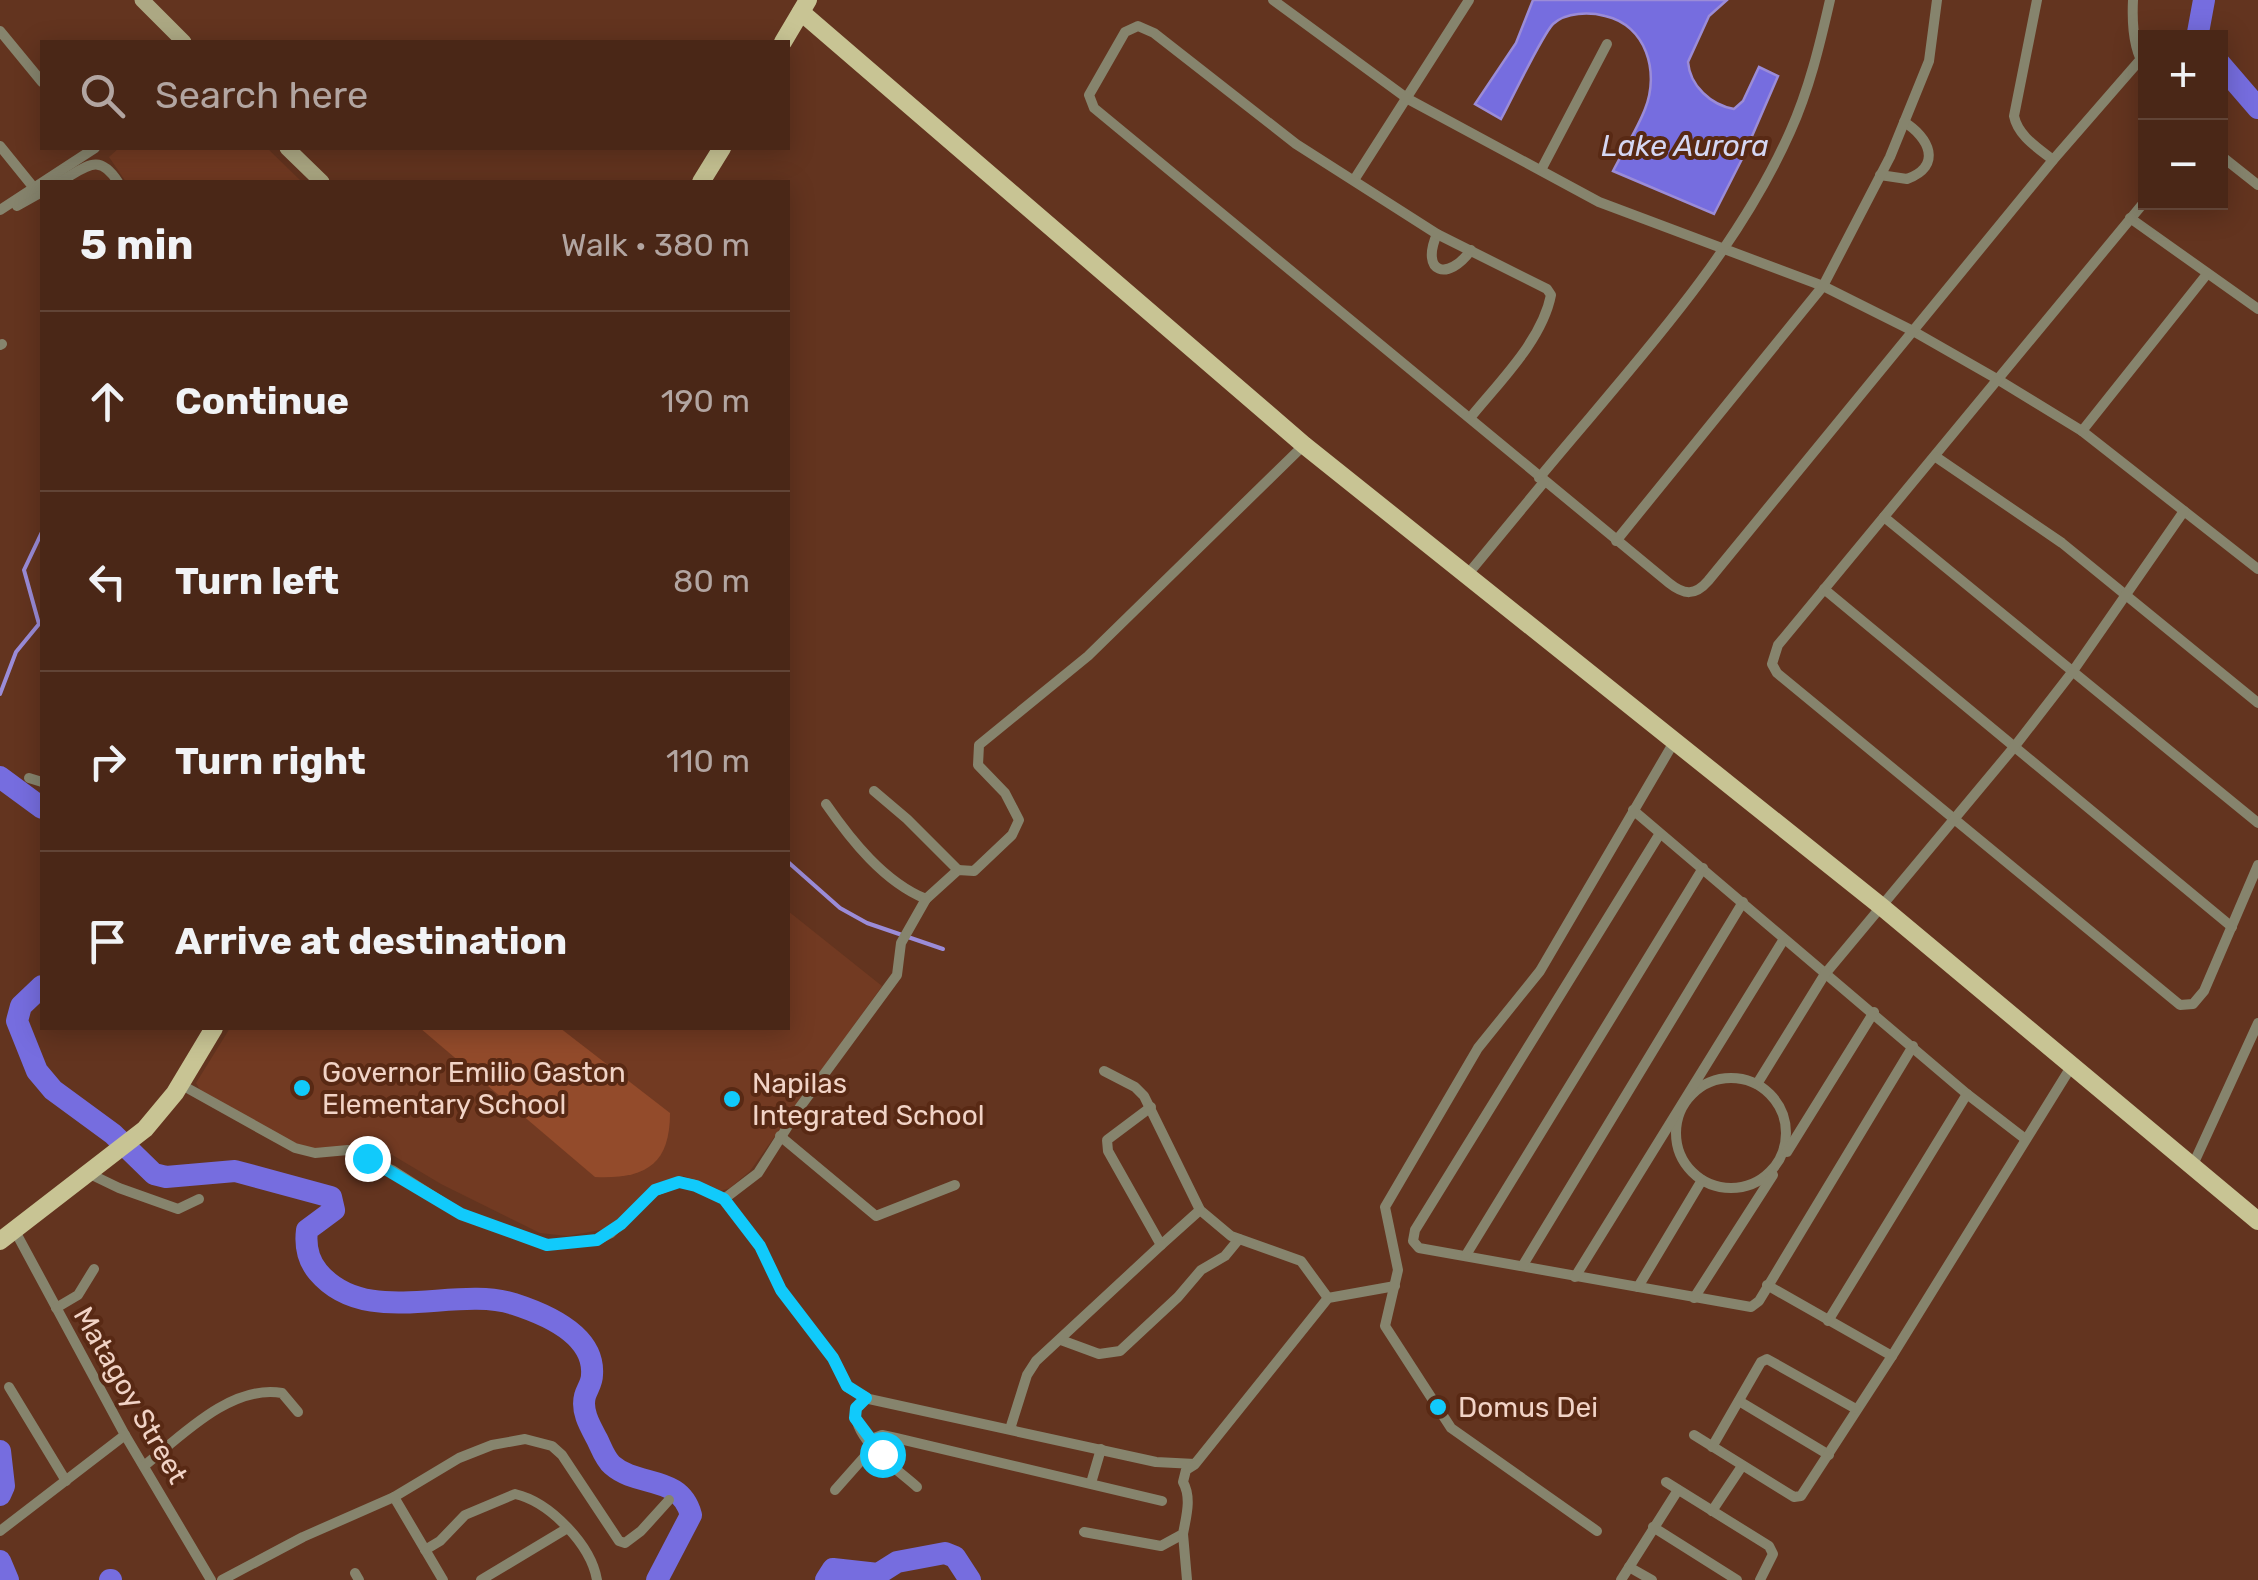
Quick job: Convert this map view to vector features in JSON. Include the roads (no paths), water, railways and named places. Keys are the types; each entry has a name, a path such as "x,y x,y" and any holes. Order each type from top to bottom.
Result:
{"main road":[{"path":"784,40 804,6 1304,446 1882,907 2258,1221"},
{"path":"702,180 721,150"},
{"path":"7,1236 146,1129 180,1084 213,1030"}],"street":[{"path":"142,0 182,40"},
{"path":"1273,0 1408,99 1599,202 1823,286 1997,378 2082,430 2258,569"},
{"path":"1286,10 1294,0"},
{"path":"1354,180 1469,0"},
{"path":"1468,574 1724,249 1790,132 1811,74 1830,0"},
{"path":"1616,541 1823,286 1880,175 1929,61 1937,0"},
{"path":"2037,0 2014,116 2016,127 2053,160"},
{"path":"2132,0 2138,43"},
{"path":"1470,418 1527,346 1544,317 1551,295 1540,283 1437,234 1296,144 1146,28 1138,26 1125,32 1089,95 1094,108 1616,541 1674,588 1686,592 1697,592 2053,160 2138,69"},
{"path":"0,31 40,80"},
{"path":"1541,170 1606,44"},
{"path":"1880,175 1907,179 1922,172 1928,162 1925,142 1904,122"},
{"path":"0,146 38,190 0,213"},
{"path":"52,180 92,150"},
{"path":"289,150 320,180"},
{"path":"2228,161 2258,185"},
{"path":"63,180 101,163 117,180"},
{"path":"2138,209 1778,645 1772,664 1778,674 1954,822 2180,1005 2193,1004 2199,998 2258,865"},
{"path":"2130,218 2258,310"},
{"path":"1437,234 1430,256 1442,270 1460,265 1471,250"},
{"path":"2082,430 2207,274"},
{"path":"724,1199 758,1173 780,1136 897,975 901,943 926,899 958,870 974,870 1012,835 1019,820 1005,793 978,765 980,745 1088,656 1304,446"},
{"path":"1936,457 2062,543 2258,703"},
{"path":"1757,1084 1825,974 2015,746 2073,671 2184,510"},
{"path":"1884,517 2258,824"},
{"path":"1824,590 2232,928"},
{"path":"1597,1530 1450,1428 1386,1330 1398,1270 1386,1202 1478,1048 1540,971 1674,742"},
{"path":"29,778 40,781"},
{"path":"874,792 907,818 958,870"},
{"path":"826,804 852,840 893,879 926,899"},
{"path":"1633,810 2024,1138"},
{"path":"1659,835 1415,1230 1413,1241 1420,1248 1751,1307 1913,1046"},
{"path":"1466,1255 1703,868"},
{"path":"1523,1265 1743,902"},
{"path":"1576,1277 1784,939"},
{"path":"1694,1298 1874,1012"},
{"path":"2192,1166 2258,1023"},
{"path":"1694,1435 1794,1497 1802,1496 2071,1067"},
{"path":"1104,1071 1135,1087 1151,1107 1200,1210 1238,1239 1301,1262 1328,1298"},
{"path":"1723,1078 1757,1084 1771,1094 1786,1125 1780,1163 1750,1186 1732,1189 1702,1180 1684,1162 1677,1144 1680,1106 1706,1083 1723,1078"},
{"path":"180,1084 295,1148 315,1153 348,1150 392,1170 461,1214 547,1245 597,1240 621,1224 655,1190 679,1182 696,1186 724,1199 760,1246 781,1290 833,1358 847,1386 866,1398 1156,1462 1195,1464"},
{"path":"1828,1321 1967,1094"},
{"path":"1151,1107 1122,1126 1106,1144 1162,1245"},
{"path":"780,1136 876,1216 955,1185"},
{"path":"90,1174 178,1209 199,1199"},
{"path":"1638,1287 1702,1180"},
{"path":"1010,1429 1027,1374 1036,1361 1200,1210"},
{"name":"Matagoy Street","path":"7,1236 56,1308 211,1580"},
{"path":"1061,1340 1099,1354 1120,1350 1178,1297 1201,1270 1225,1256 1238,1239"},
{"path":"56,1308 78,1295 94,1269"},
{"path":"1767,1284 1890,1359"},
{"path":"1187,1580 1183,1534 1188,1507 1183,1482 1186,1470 1195,1464 1328,1298 1395,1286"},
{"path":"1712,1446 1761,1362 1767,1359 1856,1409"},
{"path":"8,1387 66,1481"},
{"path":"144,1466 209,1416 240,1399 260,1392 282,1393 298,1412"},
{"path":"866,1398 856,1408 855,1418 872,1443 917,1487"},
{"path":"1739,1401 1829,1455"},
{"path":"4,1529 125,1435"},
{"path":"835,1490 882,1435 1162,1500"},
{"path":"222,1580 303,1536 394,1497 459,1458 492,1445 524,1439 552,1446 562,1455 619,1541 630,1540 669,1500"},
{"path":"1091,1483 1101,1449"},
{"path":"1712,1512 1742,1466"},
{"path":"1666,1482 1769,1546 1773,1554 1760,1580"},
{"path":"1621,1580 1678,1490"},
{"path":"425,1550 474,1509 515,1494 542,1508 566,1529 586,1551 597,1580"},
{"path":"394,1497 443,1580"},
{"path":"1653,1528 1738,1580"},
{"path":"480,1580 566,1529"},
{"path":"1084,1532 1161,1546 1183,1534"},
{"path":"1629,1567 1652,1580"}],"water":[{"name":"Lake Aurora","path":"1533,0 1727,0 1709,16 1688,62 1697,86 1710,99 1734,109 1743,101 1759,67 1778,76 1714,214 1613,171 1642,117 1651,80 1640,40 1619,21 1585,14 1558,20 1542,41 1501,119 1475,104 1516,43"}],"waterway":[{"path":"2198,30 2204,0"},
{"path":"2228,73 2258,108"},
{"path":"0,694 16,652 39,624 24,570 40,536"},
{"path":"0,777 40,807"},
{"path":"790,864 840,908 867,923 943,949"},
{"path":"40,988 21,1006 17,1021 37,1071 53,1090 113,1134 154,1174 166,1177 235,1171 331,1197 334,1210 307,1230 306,1242 318,1272 338,1289 385,1302 465,1299 514,1304 553,1320 577,1338 591,1361 585,1413 607,1460 622,1472 678,1493 691,1515 657,1580"},
{"path":"0,1451 4,1486 0,1495"},
{"path":"826,1580 833,1569 878,1574 897,1562 945,1553 955,1557 970,1580"},
{"path":"0,1561 8,1580"}],"place":[{"name":"Governor Emilio Gaston Elementary School","path":"302,1088"},
{"name":"Napilas Integrated School","path":"732,1099"},
{"name":"Domus Dei","path":"1438,1407"}]}
